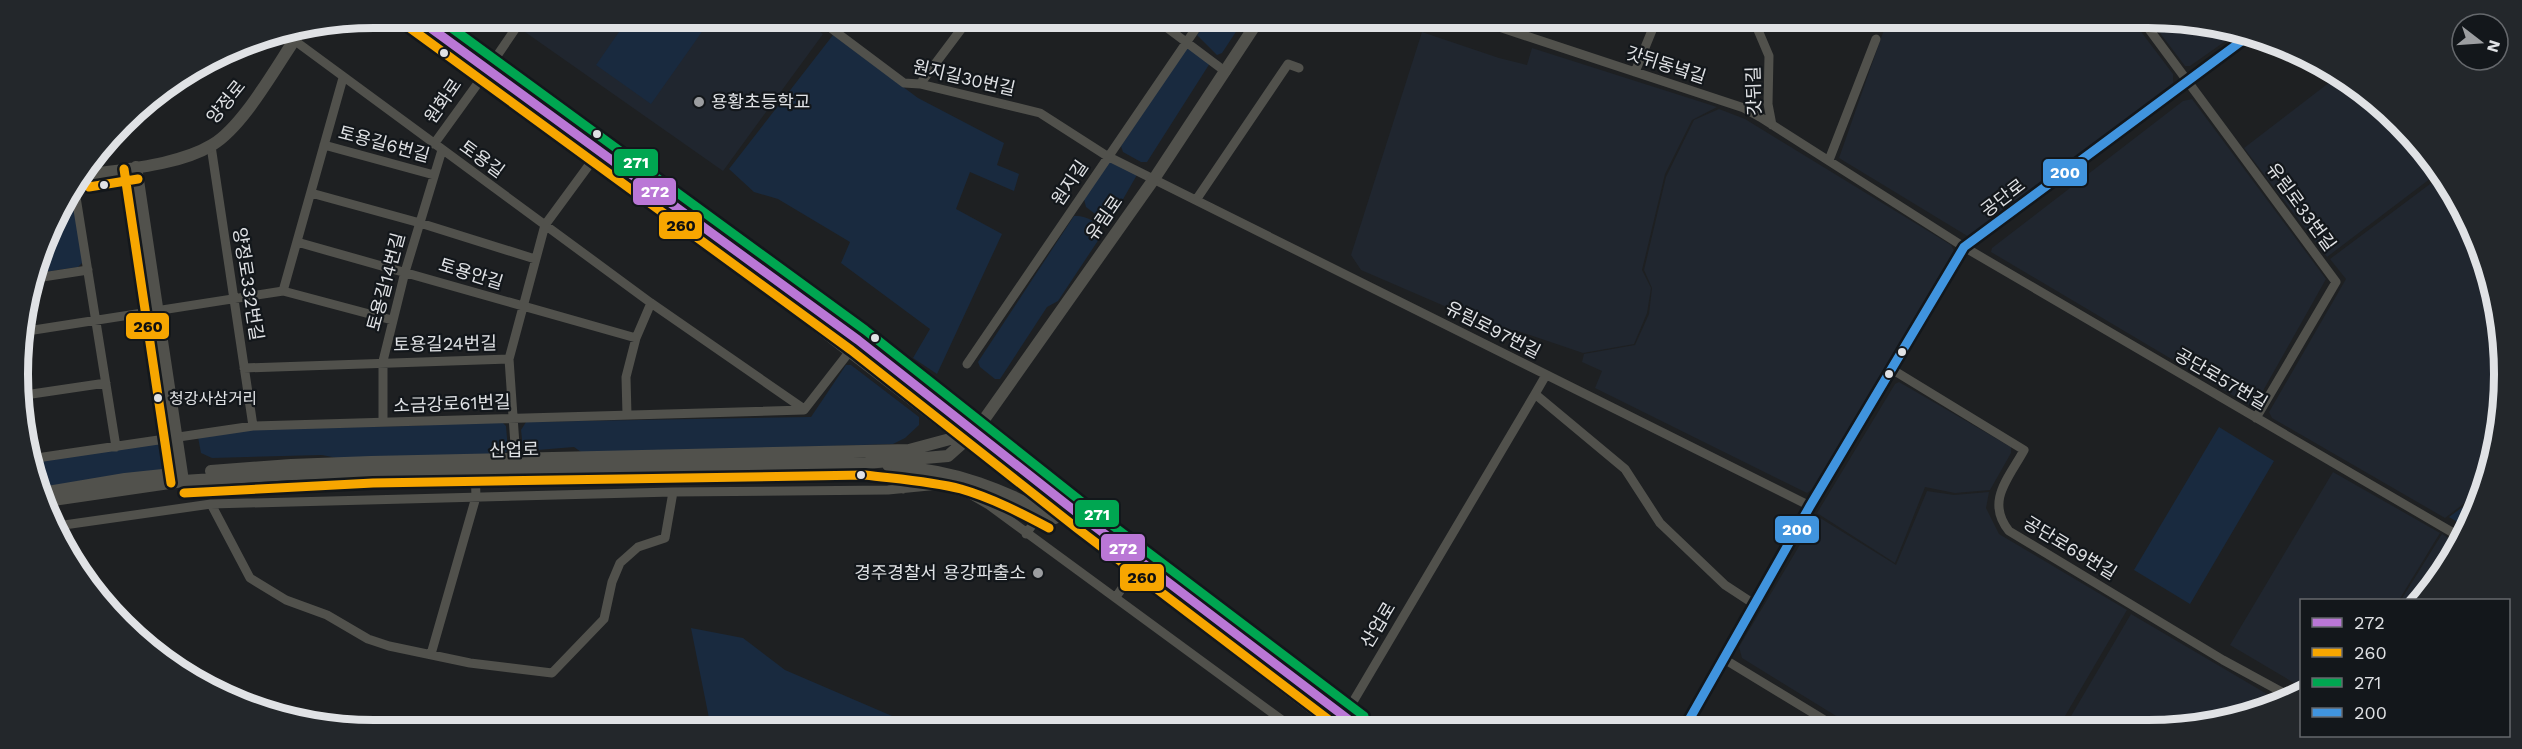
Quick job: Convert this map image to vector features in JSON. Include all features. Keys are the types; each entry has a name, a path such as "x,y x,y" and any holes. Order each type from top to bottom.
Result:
{"street":[{"name":"원화로","path":"415,28 484,74 849,333 967,436 1102,548 1325,720"},
{"name":"원화로","path":"429,28 592,161 967,436"},
{"path":"484,74 516,28"},
{"name":"원지길30번길","path":"831,28 904,83 920,84 1040,113 1107,156 1154,179"},
{"path":"920,84 962,28"},
{"path":"1168,28 1226,72"},
{"name":"원지길","path":"967,364 1196,28"},
{"name":"유림로","path":"967,436 1154,179 1254,28"},
{"name":"갓뒤동녘길","path":"1502,28 1744,108 1964,247"},
{"path":"1635,72 1653,28"},
{"name":"갓뒤길","path":"1757,28 1769,56 1768,104 1772,125"},
{"name":"유림로33번길","path":"2148,28 2336,282 2256,418"},
{"name":"토용길","path":"295,38 343,78 651,303 804,409"},
{"name":"양정로","path":"93,174 178,158 211,146 238,121 291,39"},
{"path":"1829,160 1876,39"},
{"name":"공단로","path":"1689,720 1810,506 1893,370 1964,247 2241,41"},
{"path":"1196,200 1288,64 1299,68"},
{"name":"원화로","path":"438,147 484,74"},
{"name":"토용길6번길","path":"283,291 343,78"},
{"name":"토용길6번길","path":"324,145 434,175"},
{"name":"양정로332번길","path":"211,146 253,426"},
{"name":"토용길14번길","path":"383,422 382,361 405,272 434,175 438,147"},
{"path":"545,225 592,161"},
{"path":"136,167 183,477"},
{"name":"유림로97번길","path":"1154,179 1546,375 1442,553"},
{"path":"311,193 420,223"},
{"path":"76,199 116,447"},
{"name":"토용길14번길","path":"420,223 535,260"},
{"name":"토용길24번길","path":"244,368 382,361 509,359 545,225"},
{"name":"토용안길","path":"297,242 636,338"},
{"name":"공단로57번길","path":"1964,247 2455,534"},
{"path":"43,277 87,270"},
{"path":"31,330 283,291 392,320"},
{"path":"627,415 626,377 636,338 651,303"},
{"path":"804,409 850,351"},
{"path":"509,359 516,459"},
{"name":"공단로69번길","path":"1893,370 2024,450 2001,492 1997,506 2001,520 2009,531 2223,660 2283,693"},
{"path":"1546,375 1810,506"},
{"path":"29,394 106,383"},
{"path":"1535,394 1625,469 1660,523 1725,585 1755,604"},
{"name":"소금강로61번길","path":"39,458 253,426 804,409"},
{"path":"967,436 1348,720"},
{"name":"산업로","path":"52,500 183,477 291,465 909,450 967,436"},
{"name":"산업로","path":"50,493 125,479 475,469 866,463 948,456 967,436"},
{"path":"866,463 928,470 987,485 1042,511 1102,548"},
{"path":"887,466 898,475 903,489"},
{"path":"431,654 476,497 475,469"},
{"path":"903,489 918,471 928,470"},
{"path":"62,524 211,504 673,492 903,489 939,485 970,494 989,505 1282,720"},
{"path":"211,504 249,578 275,595 327,615 369,639 389,646 482,664 552,673 604,619 612,582 620,563 638,547 665,538 673,492"},
{"path":"1026,534 1042,511"},
{"name":"산업로","path":"1344,717 1442,553"},
{"path":"1116,597 1133,572"},
{"path":"1724,659 1824,720"}],"shaded area":[{"name":"용황초등학교","path":"524,28 815,28 823,34 723,171 525,32"},
{"path":"622,28 705,28 651,104 596,65"},
{"path":"1202,28 1238,28 1222,53 1217,55 1197,35"},
{"path":"1885,28 2138,28 2173,74 2173,83 1969,237 1839,158"},
{"path":"2157,28 2193,31 2229,38 2190,66 2185,66"},
{"path":"1422,32 1527,65 1532,48 1717,107 1692,120 1665,174 1642,270 1651,288 1647,313 1634,344 1583,353 1518,331 1493,327 1361,270 1351,255"},
{"path":"833,35 918,98 1004,143 997,165 1019,174 1014,191 970,172 956,209 1002,234 937,374 913,358 930,329 841,263 850,242 778,199 754,192 729,169"},
{"path":"1190,47 1210,63 1147,162 1141,162 1123,152 1121,146 1185,50"},
{"path":"2331,81 2376,114 2408,146 2432,178 2327,257 2244,148"},
{"path":"2192,99 2326,279 2255,405 2249,405 1991,252 1992,248 2183,101"},
{"path":"1719,109 1745,119 1951,245 1954,251 1813,489 1807,493 1595,388 1602,371 1582,362 1584,354 1635,345 1649,314 1652,288 1644,270 1666,177 1694,120"},
{"path":"1114,161 1138,173 1110,222 1107,223 1086,207 1084,199 1109,163"},
{"path":"2434,181 2458,221 2475,263 2487,307 2493,352 2493,397 2487,442 2470,499 2445,518 2272,418 2269,412 2346,279 2330,259"},
{"path":"74,204 83,262 78,267 44,272 64,221"},
{"path":"1074,216 1092,220 1103,233 1058,301 1047,307 1000,379 995,379 980,367 978,362"},
{"path":"846,365 851,365 919,417 919,425 905,438 893,444 584,454 574,447 525,451 523,448 521,430 526,422 811,417"},
{"path":"1899,382 2011,447 2011,453 1990,490 1955,493 1925,487 1895,563 1817,513 1895,384"},
{"path":"501,421 506,426 508,450 502,456 347,460 322,455 212,458 201,453 198,437 253,429 410,426"},
{"path":"2219,427 2274,461 2190,604 2134,570"},
{"path":"163,442 166,460 162,470 48,490 39,461"},
{"path":"2333,472 2440,533 2400,599 2300,599 2300,685 2230,645"},
{"path":"1927,491 1954,495 1989,492 1986,508 1999,534 2127,610 2063,720 1843,720 1742,658 1739,647 1817,516 1896,565"},
{"path":"2469,503 2460,523 2449,517"},
{"path":"2442,534 2451,540 2411,599 2402,599"},
{"path":"2131,614 2272,697 2237,709 2193,718 2069,720"},
{"path":"691,628 743,638 785,670 901,720 709,720"}],"transit line":[{"name":"260","path":"410,28 851,350 1078,529 1329,720"},
{"name":"272","path":"431,28 858,340 1085,519 1349,720"},
{"name":"271","path":"452,28 865,330 1092,510 1364,716"},
{"name":"200","path":"1689,720 1810,506 1964,247 2241,41"},
{"name":"260","path":"124,169 171,483"},
{"name":"260","path":"89,187 138,179"},
{"name":"260","path":"184,493 373,483 865,475 961,489 995,501 1049,528"}],"place":[{"name":"용황초등학교","path":"699,102"},
{"name":"청강사삼거리","path":"158,398"},
{"name":"경주경찰서 용강파출소","path":"1038,573"}]}
